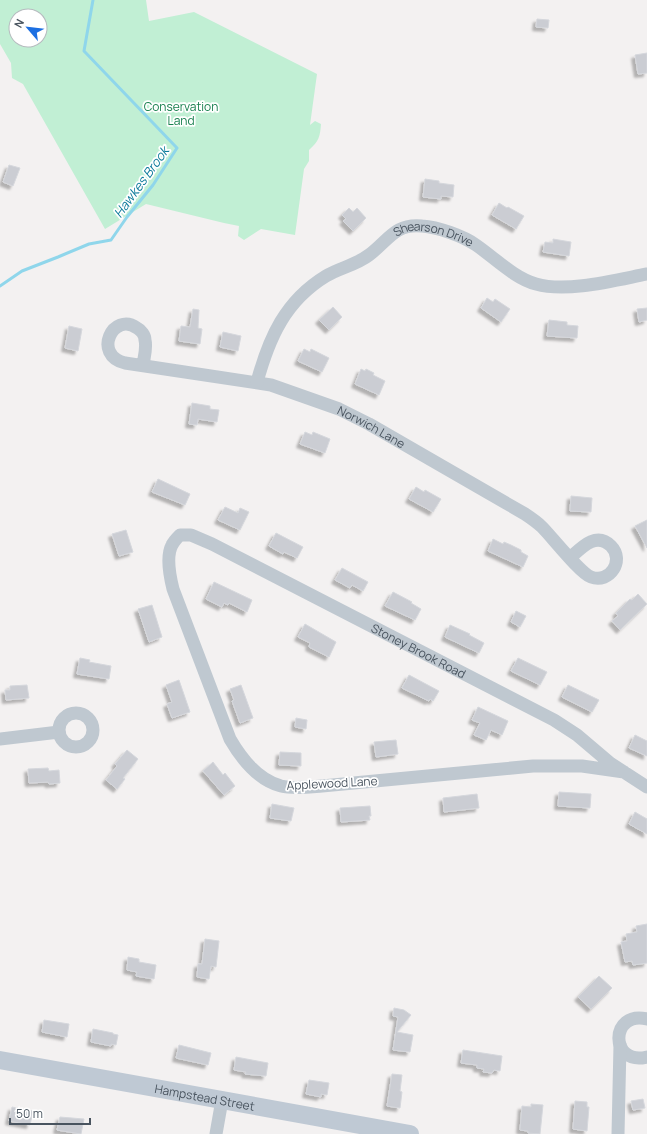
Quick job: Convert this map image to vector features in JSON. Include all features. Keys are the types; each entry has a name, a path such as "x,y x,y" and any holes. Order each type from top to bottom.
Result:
{"main road":[{"name":"Hampstead Street","path":"0,1060 410,1134"}],"street":[{"name":"Shearson Drive","path":"257,382 272,336 280,321 298,299 313,285 326,276 368,256 388,237 404,227 414,225 423,226 465,239 476,245 523,279 544,286 575,286 647,274"},
{"name":"Norwich Lane","path":"143,365 257,382 299,394 339,409 369,424 525,514 540,525 570,558"},
{"name":"Applewood Lane","path":"180,535 171,546 169,561 169,574 173,589 230,739 237,752 247,764 269,781 281,786 322,786 533,766 582,766 624,772"},
{"name":"Stoney Brook Road","path":"180,535 192,535 212,544 541,713 577,735 610,763 647,787"},
{"path":"0,739 59,732"},
{"path":"647,1019 634,1018 628,1021 622,1026 618,1039 623,1051 628,1056 641,1059 647,1057"},
{"path":"618,1134 620,1045"},
{"path":"216,1134 222,1100"}],"green space":[{"name":"Conservation Land","path":"0,0 146,0 149,21 194,12 317,74 310,125 315,121 321,124 320,132 317,141 309,150 309,161 304,169 295,235 261,229 244,240 238,236 239,226 146,204 105,229 23,84 12,78 11,63 0,44"}],"building":[{"path":"537,19 549,20 548,28 536,27"},
{"path":"647,53 647,73 638,74 635,55"},
{"path":"9,165 20,168 13,186 3,182"},
{"path":"425,179 454,185 453,197 441,196 441,199 423,197"},
{"path":"499,203 524,216 516,229 492,215"},
{"path":"349,208 353,212 357,208 366,218 353,231 343,221 346,219 342,215"},
{"path":"553,239 571,242 569,256 543,252 545,242 553,243"},
{"path":"487,298 493,302 495,299 510,309 501,322 481,308"},
{"path":"333,307 342,317 329,330 319,320"},
{"path":"647,308 647,320 639,322 637,309"},
{"path":"193,309 199,310 198,328 202,329 200,344 179,341 181,326 190,327"},
{"path":"549,320 567,322 567,325 578,326 577,338 547,336"},
{"path":"69,326 82,329 78,351 65,348"},
{"path":"223,332 241,336 238,351 220,347"},
{"path":"304,349 310,352 311,349 329,358 322,372 298,361"},
{"path":"361,369 365,371 366,369 374,373 373,375 385,381 379,395 355,384"},
{"path":"192,403 210,406 210,409 219,410 217,422 198,419 197,425 189,424"},
{"path":"305,432 312,435 313,432 330,439 325,453 300,444"},
{"path":"158,479 190,494 185,505 152,492"},
{"path":"416,487 441,499 433,512 409,499"},
{"path":"571,496 592,498 591,512 570,511"},
{"path":"225,507 238,513 240,508 249,512 240,530 218,520"},
{"path":"647,520 647,548 635,526"},
{"path":"126,530 133,552 119,556 112,534"},
{"path":"276,533 303,547 297,558 284,552 283,554 269,546"},
{"path":"493,539 503,544 504,542 511,545 521,550 521,552 528,556 523,567 488,551"},
{"path":"342,568 368,582 363,591 352,585 350,588 335,580"},
{"path":"214,582 252,600 247,612 229,603 228,605 224,603 222,607 206,599"},
{"path":"393,592 412,602 411,603 421,609 415,620 385,606"},
{"path":"638,594 647,604 620,630 612,621 618,616 616,613 630,599 632,600"},
{"path":"152,605 162,637 149,642 138,609"},
{"path":"516,611 526,616 520,627 511,622"},
{"path":"305,624 336,642 329,657 309,647 310,643 298,637"},
{"path":"450,625 470,634 469,635 484,643 479,653 445,637"},
{"path":"80,658 90,660 89,662 111,666 109,679 77,674"},
{"path":"518,658 547,672 540,685 511,671"},
{"path":"409,675 439,691 433,701 430,699 429,701 402,688"},
{"path":"179,680 190,712 172,718 167,704 172,702 166,685"},
{"path":"27,685 29,698 6,700 5,690 10,690 10,686"},
{"path":"241,685 253,718 240,723 232,701 234,700 230,689"},
{"path":"568,685 599,700 592,712 562,697"},
{"path":"478,707 508,721 502,735 491,730 486,740 474,735 480,723 472,720"},
{"path":"296,718 307,720 306,729 295,727"},
{"path":"635,735 647,741 647,756 629,748"},
{"path":"396,740 398,754 376,757 374,742"},
{"path":"127,750 138,759 123,778 125,779 117,789 106,780 117,766 115,764"},
{"path":"280,752 301,753 301,766 279,765"},
{"path":"213,762 223,775 225,773 235,786 224,795 203,771"},
{"path":"48,768 49,771 59,770 60,783 29,783 28,769"},
{"path":"559,792 591,794 590,808 558,806"},
{"path":"477,794 479,808 444,812 443,798"},
{"path":"272,804 294,808 291,821 270,818"},
{"path":"370,806 370,820 341,822 340,808"},
{"path":"635,812 647,819 647,834 629,824"},
{"path":"647,924 647,963 633,965 632,961 625,962 621,942 627,941 626,934 637,932 636,926"},
{"path":"205,939 219,941 216,967 211,966 209,979 197,977 198,964 202,964"},
{"path":"128,957 139,959 139,962 156,965 154,979 136,976 137,972 127,970"},
{"path":"599,976 612,988 591,1009 578,997"},
{"path":"394,1008 404,1010 411,1015 397,1032 413,1035 410,1052 393,1050 398,1017 393,1016"},
{"path":"44,1020 69,1024 67,1037 42,1032"},
{"path":"93,1029 118,1035 116,1045 111,1044 111,1046 91,1042"},
{"path":"179,1045 211,1053 208,1065 176,1058"},
{"path":"463,1050 502,1056 500,1071 494,1070 492,1073 483,1072 484,1069 477,1068 477,1065 461,1063"},
{"path":"236,1057 268,1063 266,1076 245,1074 246,1072 234,1070"},
{"path":"392,1074 402,1075 400,1108 387,1106"},
{"path":"309,1080 329,1083 327,1095 321,1094 321,1097 306,1094"},
{"path":"643,1099 645,1108 633,1110 631,1101"},
{"path":"575,1101 587,1102 587,1107 589,1107 587,1131 573,1129"},
{"path":"531,1104 543,1105 540,1134 528,1133 528,1131 520,1130 522,1106 531,1107"},
{"path":"12,1107 33,1111 30,1125 9,1121"},
{"path":"60,1117 84,1119 81,1134 57,1130"}],"waterway":[{"name":"Hawkes Brook","path":"0,286 22,271 89,244 111,240 127,217 153,185 177,148 84,51 93,0"}]}
